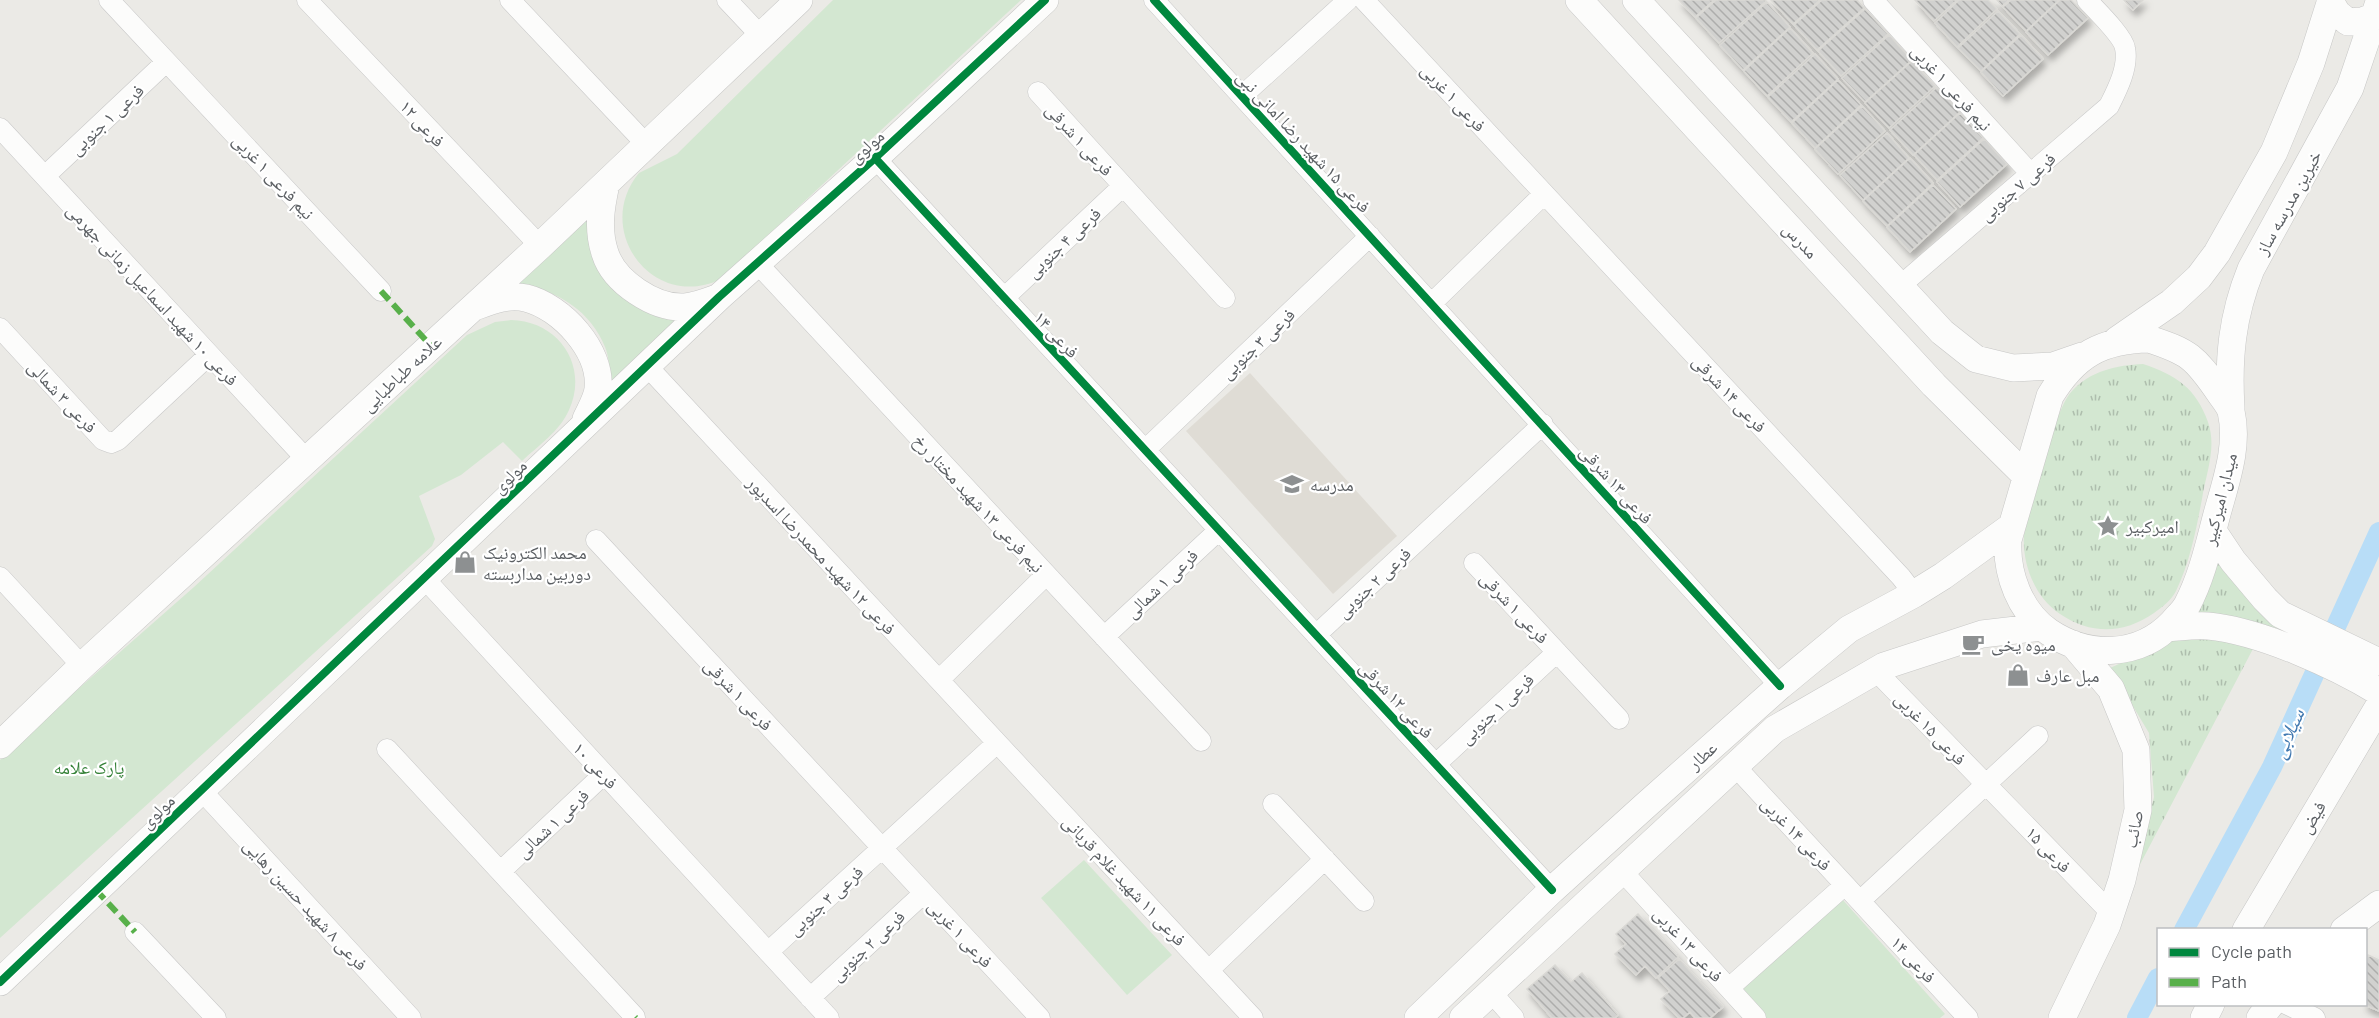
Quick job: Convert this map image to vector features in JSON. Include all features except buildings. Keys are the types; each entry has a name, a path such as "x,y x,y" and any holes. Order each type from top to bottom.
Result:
{"main road":[{"name":"علامه طباطبایی","path":"0,745 82,666 540,246 760,35 800,0"},
{"name":"مولوی","path":"0,982 719,297 875,158 1045,0"},
{"name":"مدرس","path":"1579,0 1934,384 2026,476"},
{"path":"1636,0 1942,332 1976,359 2013,368 2053,366 2083,356"},
{"path":"2331,1 2337,13 2348,22 2362,21 2377,9"},
{"name":"خیرین مدرسه ساز","path":"2114,342 2172,302 2199,277 2217,253 2274,153 2311,63 2331,1"},
{"name":"خیرین مدرسه ساز","path":"2231,409 2228,369 2239,298 2251,269 2350,88 2377,9"},
{"path":"2321,32 2340,26 2347,27 2358,35 2363,48"},
{"path":"606,184 599,218 605,254 620,277 641,295 662,304 684,307 719,297"},
{"path":"472,308 510,296 526,298 546,306 563,318 594,357 598,390 584,426"},
{"name":"میدان امیرکبیر","path":"2149,339 2177,348 2199,363 2231,409 2232,459 2199,577 2187,607 2167,628 2129,650 2096,651 2064,642 2041,627 2028,612 2014,585 2007,555 2012,526 2049,396 2062,376 2083,356 2114,342 2149,339"},
{"name":"عطار","path":"1418,1018 1552,890 1780,686 1849,629 1914,594 1970,558 2012,526"},
{"path":"2212,531 2233,561 2280,614 2346,660 2379,692"},
{"path":"2167,628 2207,626 2244,632 2346,660 2379,662"},
{"name":"عطار","path":"1463,1018 1775,729 1884,666 1982,634 2041,627"},
{"name":"صائب","path":"2062,1018 2111,913 2122,880 2138,810 2136,750 2111,689 2073,644"},
{"name":"فیض","path":"2247,928 2379,706"},
{"path":"1672,782 1693,805"},
{"path":"2347,928 2376,910"},
{"path":"2260,1018 2270,1006"}],"street":[{"path":"109,0 166,62"},
{"name":"فرعی ۱۲","path":"307,0 540,246"},
{"path":"510,0 646,144"},
{"path":"727,0 760,35"},
{"name":"فرعی ۱۵ شهید رضا امانی نبی","path":"1154,0 1432,303"},
{"path":"1242,96 1348,0"},
{"name":"فرعی ۱ غربی","path":"1364,0 1544,194"},
{"name":"نیم فرعی ۱ غربی","path":"1872,0 2031,174"},
{"name":"فرعی ۷ جنوبی","path":"1900,286 2109,106 2123,78 2125,47 2109,24 2087,0"},
{"name":"فرعی ۱ جنوبی","path":"45,176 166,62"},
{"name":"نیم فرعی ۱ غربی","path":"166,62 381,291"},
{"name":"فرعی ۱ شرقی","path":"1038,92 1123,186"},
{"name":"فرعی ۱۰ شهید اسماعیل زمانی جهرمی","path":"0,128 307,460"},
{"name":"فرعی ۱۴","path":"875,158 1219,530"},
{"path":"1123,186 1226,298"},
{"name":"فرعی ۴ جنوبی","path":"1004,298 1123,186"},
{"path":"1432,303 1544,194"},
{"name":"فرعی ۱۴ شرقی","path":"1544,194 1901,577 1914,594"},
{"name":"فرعی ۳ جنوبی","path":"1145,450 1370,236"},
{"name":"نیم فرعی ۱۳ شهید مختار رخ","path":"758,264 1201,741"},
{"name":"فرعی ۱۳ شرقی","path":"1432,303 1780,686"},
{"name":"فرعی ۳ شمالی","path":"0,328 103,440 111,443 118,440 209,355"},
{"name":"فرعی ۱۲ شهید محمدرضا اسدپور","path":"647,366 997,743"},
{"name":"فرعی ۲ جنوبی","path":"1316,635 1543,424"},
{"name":"فرعی ۱۲ شرقی","path":"1219,530 1552,890"},
{"name":"فرعی ۱ شمالی","path":"1104,637 1219,530"},
{"name":"فرعی ۱ شرقی","path":"596,540 882,848"},
{"name":"فرعی ۱ شرقی","path":"1474,563 1557,652"},
{"path":"939,680 1046,575"},
{"path":"0,577 82,666"},
{"name":"فرعی ۱۰","path":"424,578 829,1018"},
{"path":"1557,652 1619,719"},
{"name":"فرعی ۱ جنوبی","path":"1436,764 1557,652"},
{"name":"فرعی ۱۵ غربی","path":"1876,671 1986,785"},
{"path":"1860,901 2038,736"},
{"path":"882,848 997,743"},
{"name":"فرعی ۱۱ شهید غلام قربانی","path":"997,743 1253,1018"},
{"path":"387,749 635,1017"},
{"name":"فرعی ۱۴ غربی","path":"1735,766 1860,901"},
{"name":"فرعی ۱ شمالی","path":"501,871 604,774"},
{"name":"فرعی ۱۵","path":"1986,785 2111,913"},
{"name":"فرعی ۸ شهید حسین رهایی","path":"201,790 411,1018"},
{"path":"1273,804 1364,901"},
{"name":"فرعی ۱ غربی","path":"882,848 1040,1018"},
{"name":"فرعی ۳ جنوبی","path":"768,952 882,848"},
{"path":"1209,970 1325,859"},
{"name":"فرعی ۱۳ غربی","path":"1622,870 1756,1018"},
{"path":"1729,988 1845,885"},
{"name":"فرعی ۲ جنوبی","path":"810,998 924,893"},
{"name":"فرعی ۱۴","path":"1860,901 1962,1016"},
{"path":"135,932 216,1018"},
{"path":"1491,992 1514,1018"},
{"path":"2288,1006 2315,1018"}],"shaded area":[{"name":"مدرسه","path":"1250,373 1397,536 1333,594 1186,431"}],"green space":[{"path":"833,0 1021,0 721,279 696,286 673,284 653,275 637,260 626,240 622,218 626,195 639,173 677,154"},
{"path":"585,218 590,220 593,238 682,317 609,384 607,352 591,323 572,305 548,292 522,286 519,280"},
{"name":"پارک علامه","path":"511,320 528,322 543,328 556,337 566,349 572,362 575,378 574,394 569,410 560,425 522,461 503,442 461,475 419,496 435,539 432,546 0,938 0,760 194,587 467,335 495,322"},
{"path":"2143,364 2183,384 2197,400 2208,422 2211,441 2210,460 2192,546 2174,595 2154,613 2143,620 2119,628 2084,626 2051,607 2037,589 2025,558 2024,535 2051,437 2065,401 2072,391 2087,378 2104,370"},
{"path":"2218,555 2284,630 2237,619 2197,614"},
{"path":"2188,633 2255,645 2135,874 2154,797 2149,733 2110,668"},
{"path":"1084,860 1172,955 1127,995 1041,898"},
{"path":"1842,899 1945,1014 1940,1018 1761,1018 1738,992"}],"waterway":[{"name":"سیلابی","path":"2185,928 2272,767 2379,532"},
{"name":"سیلابی","path":"2137,1018 2157,980"}],"marked path":[{"path":"381,291 431,346"},
{"path":"96,890 135,932"}],"cycle path":[{"path":"0,982 719,297 875,158 1045,0"},
{"path":"1154,0 1780,686"},
{"path":"875,158 1552,890"}],"place":[{"name":"مدرسه","path":"1292,484"},
{"name":"امیرکبیر","path":"2108,526"},
{"name":"محمد الکترونیک دوربین مداربسته","path":"465,562"},
{"name":"میوه یخی","path":"1973,644"},
{"name":"مبل عارف","path":"2018,675"}]}
